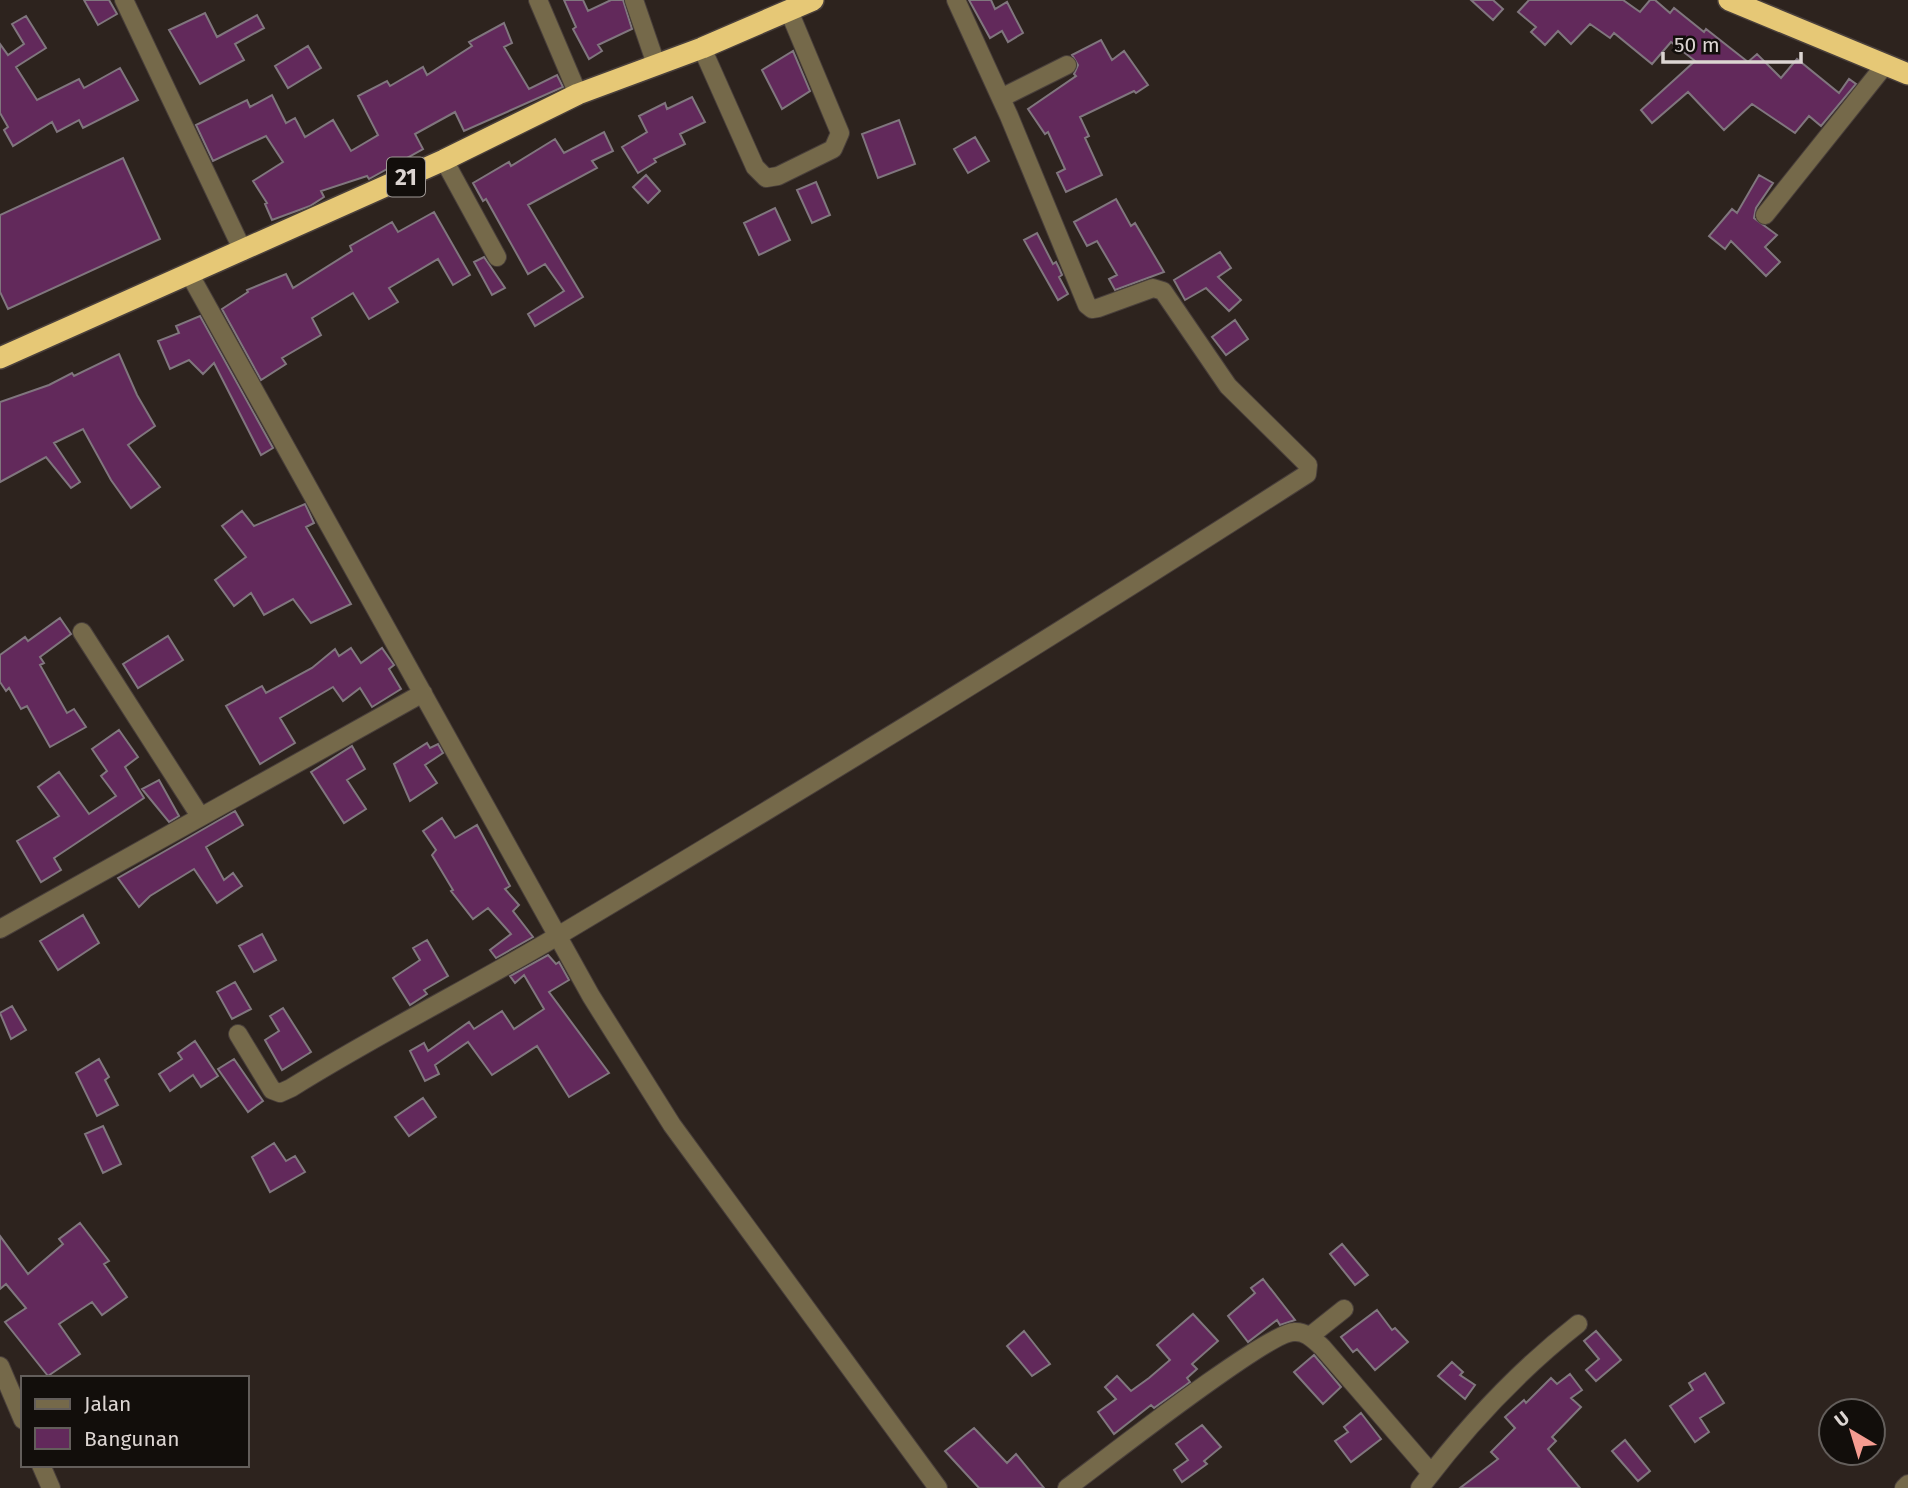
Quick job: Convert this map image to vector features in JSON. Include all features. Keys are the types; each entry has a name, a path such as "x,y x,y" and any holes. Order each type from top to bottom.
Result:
{"highway":[{"name":"21","path":"0,358 444,160 578,94 702,48 813,0"},
{"path":"1729,0 1908,74"}],"street":[{"path":"125,0 243,251"},
{"path":"538,0 578,94"},
{"path":"634,0 656,64"},
{"path":"238,1034 272,1090 280,1093 558,936 1220,533 1309,470 1228,386 1163,291 1153,288 1098,308 1092,309 1087,304 1001,99 956,0"},
{"path":"702,48 755,167 766,178 778,176 833,149 840,134 789,11"},
{"path":"1001,99 1067,65"},
{"path":"1765,215 1885,65"},
{"path":"444,160 498,257"},
{"path":"190,275 591,996 672,1125 938,1488"},
{"path":"82,632 200,816"},
{"path":"0,929 423,693"},
{"path":"1310,1336 1344,1309"},
{"path":"1420,1488 1474,1421 1545,1351 1578,1324"},
{"path":"1067,1488 1256,1349 1293,1332 1310,1336 1431,1473"},
{"path":"0,1366 21,1415"},
{"path":"42,1467 51,1488"},
{"path":"1904,1488 1908,1484"}],"building":[{"path":"84,0 109,0 117,14 98,25"},
{"path":"564,0 583,0 588,11 611,0 623,0 632,29 598,45 602,51 589,59 573,29 576,27"},
{"path":"969,0 991,0 995,9 1007,2 1023,33 1008,42 1002,31 990,38"},
{"path":"1471,0 1493,0 1503,9 1493,20"},
{"path":"1529,0 1623,0 1640,12 1650,0 1655,0 1670,13 1674,8 1704,32 1706,29 1748,62 1757,54 1781,78 1797,59 1839,93 1849,79 1856,84 1821,126 1809,116 1795,133 1752,104 1724,130 1688,92 1652,123 1641,110 1695,61 1671,42 1652,64 1614,33 1610,38 1590,24 1571,44 1558,31 1545,45 1531,32 1536,27 1518,12"},
{"path":"205,13 217,37 257,15 264,28 235,44 244,60 200,84 169,30"},
{"path":"26,16 46,48 16,67 37,100 79,79 84,88 120,68 138,100 83,128 79,120 57,132 52,122 13,146 4,130 8,127 0,113 0,44 8,55 24,44 12,24"},
{"path":"504,23 512,43 504,47 529,89 557,75 563,87 464,131 455,112 415,134 423,149 369,179 367,176 321,191 324,197 310,206 272,220 265,204 267,203 253,181 283,162 266,136 213,161 196,125 247,100 250,107 272,95 286,123 295,118 305,137 333,120 351,151 378,135 358,96 387,81 390,86 423,67 427,75 472,46 469,42"},
{"path":"1101,40 1112,60 1124,51 1148,85 1136,93 1134,91 1080,117 1089,136 1085,138 1102,175 1066,192 1057,173 1065,169 1048,132 1045,134 1028,109 1076,76 1074,74 1078,65 1072,55"},
{"path":"308,46 321,68 288,88 275,66"},
{"path":"793,51 810,91 782,109 762,70"},
{"path":"692,97 705,122 680,134 685,144 654,159 656,162 638,173 622,147 647,132 639,116 665,103 667,109"},
{"path":"899,120 915,164 878,178 862,134"},
{"path":"604,132 613,151 592,161 597,168 528,205 583,297 535,326 528,314 564,291 545,264 528,274 486,199 483,201 473,183 509,162 511,166 555,139 564,153"},
{"path":"975,137 989,161 968,173 954,149"},
{"path":"123,158 160,239 8,309 0,292 0,215"},
{"path":"646,175 660,191 648,203 633,187"},
{"path":"1759,175 1773,183 1756,208 1754,218 1777,235 1765,247 1780,262 1766,276 1731,241 1725,249 1709,236 1732,209 1737,213"},
{"path":"816,182 830,215 812,223 797,190"},
{"path":"1116,199 1131,226 1135,223 1164,272 1115,290 1109,279 1117,275 1097,241 1087,246 1074,222"},
{"path":"775,208 790,240 759,255 744,223"},
{"path":"434,212 470,275 453,285 438,259 389,288 398,302 369,319 353,293 312,318 321,335 282,358 286,364 261,380 222,309 248,292 247,290 286,274 293,288 352,251 350,246 392,222 398,232"},
{"path":"1037,233 1053,264 1056,262 1062,275 1059,277 1068,294 1058,300 1024,240"},
{"path":"1220,252 1231,268 1218,277 1241,300 1229,311 1206,288 1185,300 1174,280"},
{"path":"484,257 505,288 492,295 474,262"},
{"path":"200,316 273,448 261,455 214,363 203,374 189,360 170,369 158,341 179,333 176,326"},
{"path":"1235,320 1248,339 1226,355 1212,337"},
{"path":"119,354 137,395 155,426 128,445 160,487 131,508 111,480 83,429 54,443 80,482 71,488 46,457 0,482 0,402 49,385 72,373 74,376"},
{"path":"305,504 314,523 306,527 351,604 311,623 293,599 264,615 251,593 234,606 215,580 246,557 222,526 242,511 254,526"},
{"path":"60,618 71,634 40,657 44,663 40,665 67,713 74,709 86,727 50,747 27,706 21,709 9,688 6,691 0,682 0,655 25,637 28,641"},
{"path":"168,636 183,660 138,688 123,664"},
{"path":"351,648 361,663 382,648 394,665 389,669 401,689 372,707 360,688 343,701 333,687 280,718 295,743 260,764 226,706 262,686 266,693 312,668 335,649 339,656"},
{"path":"119,730 138,757 125,767 144,798 54,858 61,870 41,882 17,841 59,816 38,787 59,772 89,814 116,796 101,776 107,771 92,749"},
{"path":"427,743 430,748 438,744 443,753 425,765 437,783 410,801 394,764"},
{"path":"352,746 365,769 347,780 366,809 344,823 311,772"},
{"path":"159,780 179,816 169,822 142,789"},
{"path":"235,811 243,825 206,847 224,880 233,873 242,886 217,903 194,869 150,896 139,907 118,878"},
{"path":"442,818 455,838 477,825 510,886 505,889 519,905 513,911 533,937 496,958 490,950 511,934 488,908 473,919 451,891 453,890 432,855 436,850 423,831"},
{"path":"83,915 99,943 58,970 40,941"},
{"path":"262,934 276,960 254,972 239,946"},
{"path":"427,940 448,976 424,990 427,994 410,1005 393,978 420,960 413,948"},
{"path":"548,955 556,964 559,962 569,980 549,992 609,1073 569,1097 537,1046 492,1075 468,1042 435,1065 439,1074 425,1081 410,1051 424,1043 428,1051 469,1022 474,1029 502,1011 514,1029 544,1009 524,975 515,983 510,976"},
{"path":"235,982 251,1009 232,1019 217,992"},
{"path":"12,1006 26,1030 11,1039 0,1013"},
{"path":"283,1008 311,1052 282,1070 265,1040 279,1031 270,1016"},
{"path":"195,1041 218,1076 201,1087 193,1075 170,1091 159,1074 182,1059 178,1053"},
{"path":"99,1059 109,1077 105,1080 118,1105 97,1116 76,1073"},
{"path":"234,1059 263,1101 248,1112 218,1069"},
{"path":"423,1098 436,1117 409,1136 395,1117"},
{"path":"103,1126 121,1164 103,1173 85,1134"},
{"path":"274,1143 286,1161 295,1156 305,1172 270,1192 252,1157"},
{"path":"80,1223 109,1261 104,1264 127,1297 102,1315 92,1302 59,1324 80,1354 48,1376 5,1322 26,1308 6,1284 0,1289 0,1236 28,1274 63,1244 59,1239"},
{"path":"1342,1244 1368,1275 1355,1285 1330,1254"},
{"path":"1263,1279 1295,1320 1280,1325 1277,1320 1248,1342 1228,1316 1255,1293 1251,1288"},
{"path":"1377,1310 1392,1330 1395,1328 1408,1342 1375,1370 1357,1349 1353,1352 1341,1337"},
{"path":"1193,1314 1218,1341 1192,1364 1197,1369 1187,1378 1190,1382 1154,1408 1151,1405 1114,1434 1098,1412 1116,1399 1105,1387 1117,1376 1131,1391 1149,1378 1170,1360 1157,1345"},
{"path":"1024,1331 1050,1364 1032,1376 1007,1346"},
{"path":"1596,1331 1621,1360 1596,1381 1586,1370 1599,1359 1584,1341"},
{"path":"1314,1355 1341,1387 1323,1404 1294,1372"},
{"path":"1452,1362 1463,1372 1460,1375 1475,1385 1465,1399 1438,1376"},
{"path":"1705,1373 1724,1403 1700,1418 1709,1432 1695,1442 1670,1406 1693,1390 1689,1383"},
{"path":"1570,1374 1582,1390 1571,1398 1581,1407 1552,1437 1556,1441 1548,1449 1580,1488 1460,1488 1498,1459 1491,1452 1515,1428 1505,1417 1524,1400 1526,1403 1551,1378 1557,1384"},
{"path":"1361,1413 1381,1439 1351,1462 1335,1441 1348,1432 1344,1427"},
{"path":"1202,1425 1221,1447 1204,1461 1207,1464 1182,1482 1174,1470 1188,1460 1176,1444"},
{"path":"974,1428 1007,1463 1016,1454 1044,1488 979,1488 945,1451"},
{"path":"1625,1440 1650,1471 1638,1481 1612,1451"}]}
